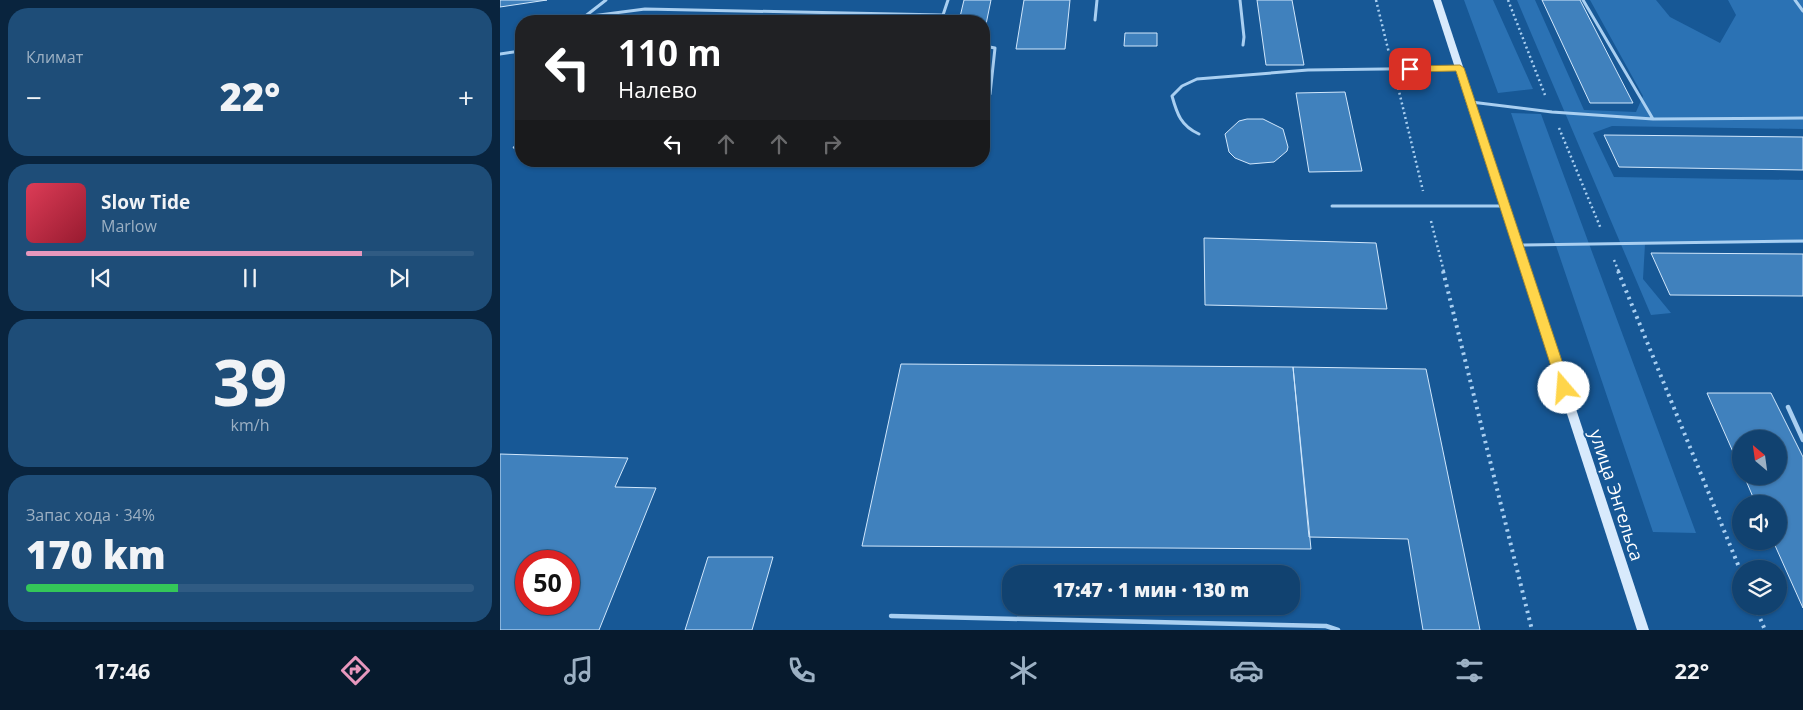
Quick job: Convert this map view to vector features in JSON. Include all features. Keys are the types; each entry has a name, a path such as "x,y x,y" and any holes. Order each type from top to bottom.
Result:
{"main road":[{"name":"улица Энгельса","path":"1437,0 1644,630"}],"lane":[{"path":"587,15 606,0"},
{"path":"599,15 645,9 943,15 948,0"},
{"path":"1095,20 1097,0"},
{"path":"1240,0 1244,37 1243,45"},
{"path":"1583,0 1653,119"},
{"path":"1794,0 1803,11"},
{"path":"990,47 995,48 990,94"},
{"path":"500,54 515,52"},
{"path":"1198,134 1189,130 1177,118 1172,96 1182,86 1197,78 1308,70 1460,68"},
{"path":"1471,102 1552,112 1653,119 1803,118"},
{"path":"1332,206 1505,206"},
{"path":"1518,245 1803,241"},
{"path":"1788,407 1803,440"},
{"path":"891,616 1326,626 1338,630"}],"path":[{"path":"1376,0 1532,630"},
{"path":"1508,0 1552,112 1608,244 1736,560"},
{"path":"1759,615 1765,630"}],"shaded area":[{"path":"1464,0 1493,0 1533,89 1498,93"},
{"path":"1517,0 1535,0 1584,110 1636,112 1643,96 1590,0 1656,0 1670,17 1720,43 1736,15 1728,0 1803,0 1803,129 1612,126 1593,133 1614,177 1803,180 1803,243 1645,244 1643,279 1671,313 1651,315"},
{"path":"1511,113 1541,114 1696,533 1653,532"}],"building":[{"path":"500,0 547,0 500,7"},
{"path":"964,0 991,0 988,15 960,15"},
{"path":"1024,0 1070,0 1065,49 1016,49"},
{"path":"1257,0 1292,0 1304,65 1266,65"},
{"path":"1542,0 1580,0 1633,103 1590,103"},
{"path":"1125,33 1157,33 1157,46 1124,46"},
{"path":"1345,92 1362,171 1309,172 1296,93"},
{"path":"1263,119 1283,129 1288,147 1287,151 1274,162 1250,164 1235,158 1229,152 1225,134 1239,121"},
{"path":"1604,135 1803,137 1803,170 1619,167"},
{"path":"1204,238 1376,243 1387,309 1205,305"},
{"path":"1651,253 1803,254 1803,296 1670,295"},
{"path":"901,364 1293,367 1311,549 862,546"},
{"path":"1293,367 1426,369 1480,630 1423,630 1408,539 1309,537"},
{"path":"1707,393 1771,393 1803,457 1803,608 1787,572 1787,560 1782,560 1777,550 1787,550 1787,495 1752,495 1748,485 1788,485 1788,430 1732,430 1732,450"},
{"path":"500,454 628,458 615,487 656,488 599,630 500,630"},
{"path":"708,557 773,557 752,630 685,630"}],"route":[{"path":"1410,69 1460,68 1564,388"}]}
